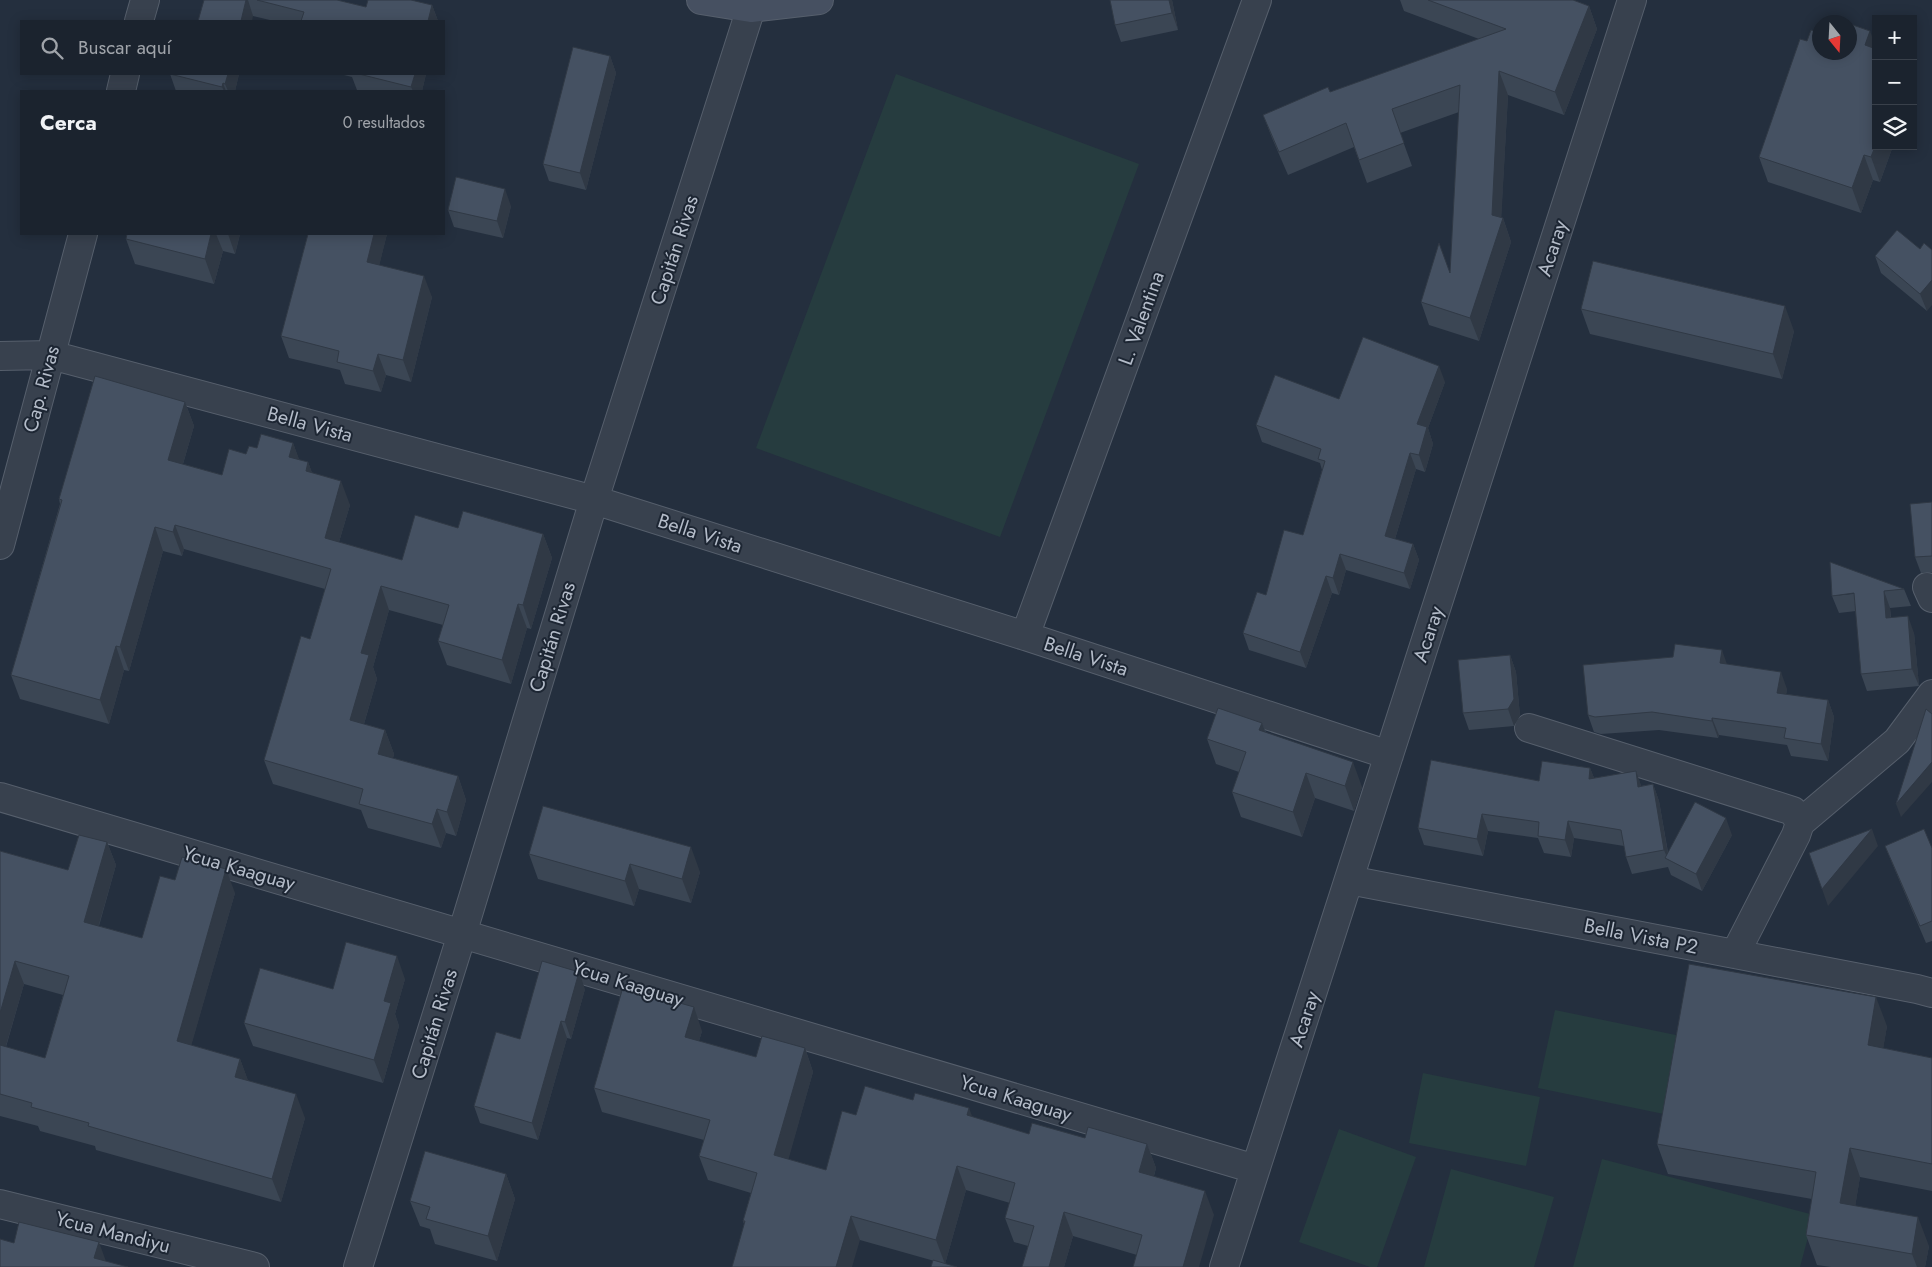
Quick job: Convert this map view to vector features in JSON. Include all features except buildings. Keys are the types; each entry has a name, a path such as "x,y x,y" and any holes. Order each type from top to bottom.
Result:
{"main road":[{"path":"701,0 751,8 819,0"}],"street":[{"path":"140,20 145,0"},
{"name":"L. Valentina","path":"1025,636 1257,0"},
{"name":"Acaray","path":"1224,1267 1632,0"},
{"name":"Capitán Rivas","path":"358,1267 594,500 751,8"},
{"path":"121,90 126,75"},
{"name":"Cap. Rivas","path":"0,545 83,235"},
{"name":"Bella Vista","path":"0,356 51,355 594,500 1025,636 1389,755"},
{"path":"1734,954 1800,823 1897,740 1932,694"},
{"path":"1529,728 1793,811 1800,823"},
{"name":"Ycua Kaaguay","path":"0,797 1255,1170"},
{"name":"Bella Vista P2","path":"1349,880 1932,993"},
{"name":"Ycua Mandiyu","path":"0,1204 255,1267"}],"green space":[{"path":"896,74 1139,164 1000,537 756,448"},
{"path":"1555,1010 1700,1040 1683,1118 1538,1088"},
{"path":"1423,1073 1540,1097 1526,1166 1409,1143"},
{"path":"1339,1129 1416,1157 1377,1267 1370,1267 1299,1242"},
{"path":"1602,1159 1814,1215 1800,1267 1573,1267"},
{"path":"1451,1169 1554,1197 1534,1267 1424,1267"}]}
